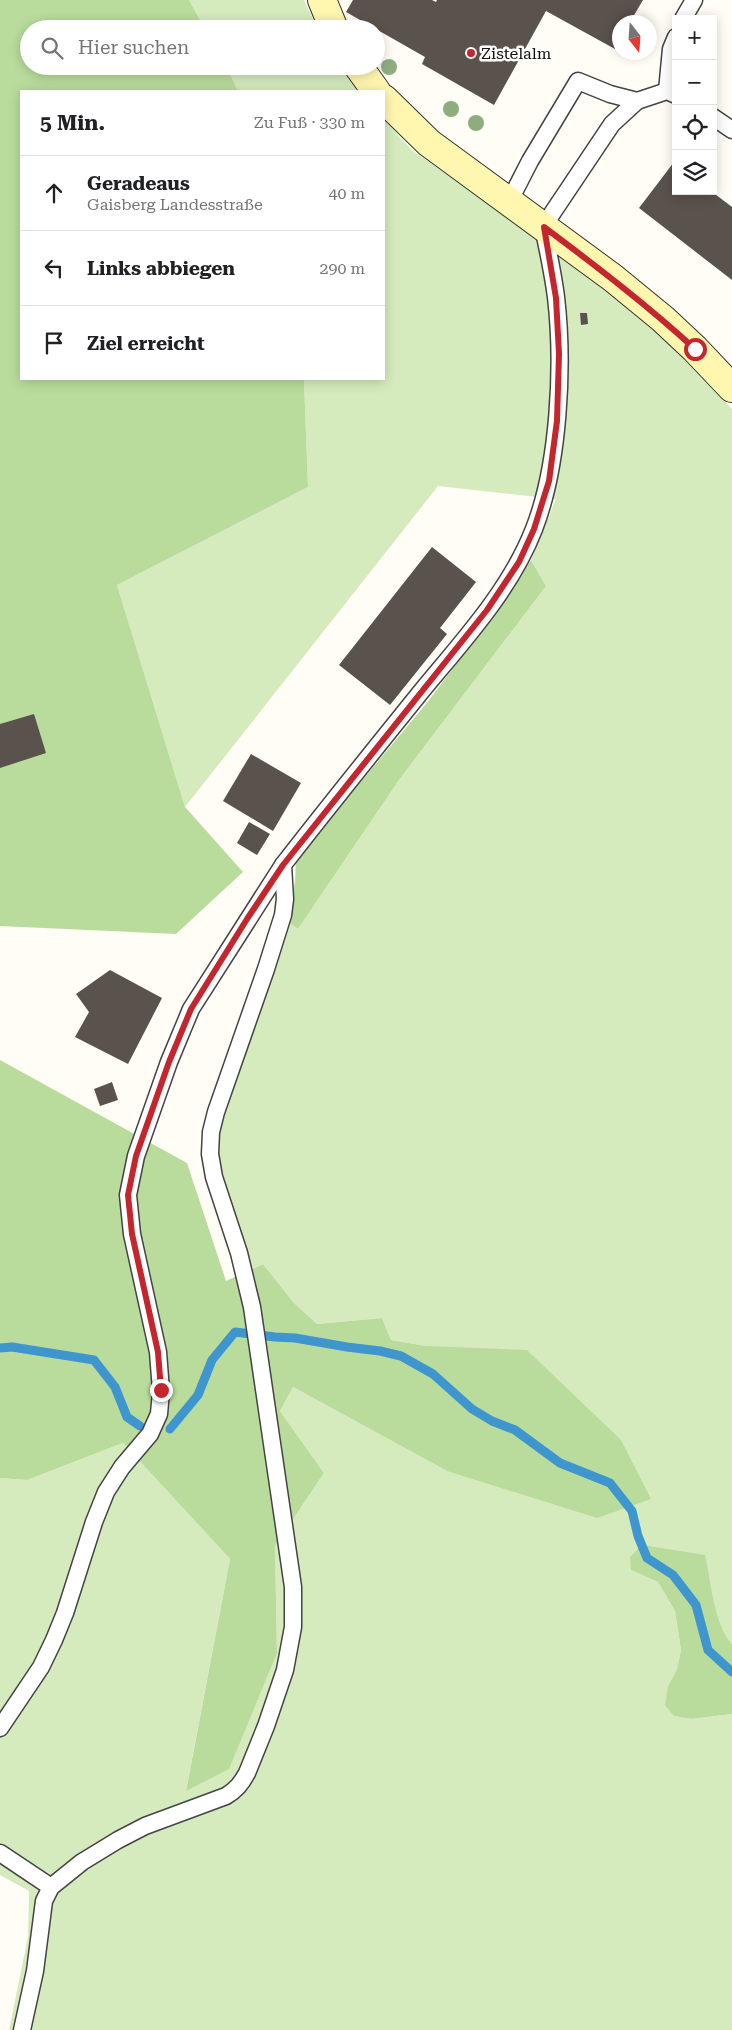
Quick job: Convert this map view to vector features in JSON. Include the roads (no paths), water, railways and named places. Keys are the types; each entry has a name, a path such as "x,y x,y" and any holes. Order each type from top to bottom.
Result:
{"main road":[{"path":"322,0 330,20"},
{"path":"364,75 375,90"},
{"path":"385,100 429,143 613,278 663,319 732,388"}],"lane":[{"path":"685,15 694,0"},
{"path":"509,202 530,161 578,81 610,94 637,101 671,93 672,47"},
{"path":"0,1728 41,1667 54,1640 106,1492 122,1467 150,1434 159,1414 161,1390 158,1352 132,1234 128,1195 136,1156 169,1062 191,1009 283,865 487,610 519,562 534,529 549,481 557,421 559,354 556,298 544,227 612,124 637,101"},
{"path":"717,120 732,130"},
{"path":"22,2030 35,1971 44,1901 51,1887 82,1862 118,1840 145,1826 226,1796 234,1791 244,1778 266,1726 285,1670 293,1627 293,1587 253,1315 239,1253 214,1177 210,1154 211,1132 230,1068 266,969 283,915 285,899 283,865"},
{"path":"0,1853 51,1887"}],"waterway":[{"path":"170,1429 198,1395 212,1360 235,1332 295,1338 401,1356 433,1374 472,1409 492,1421 515,1430 560,1463 610,1483 632,1511 638,1536 647,1558 673,1575 696,1605 708,1650 732,1672"},
{"path":"0,1348 12,1347 94,1360 115,1387 127,1417 140,1426"}],"place":[{"name":"Zistelalm","path":"471,53"}]}
